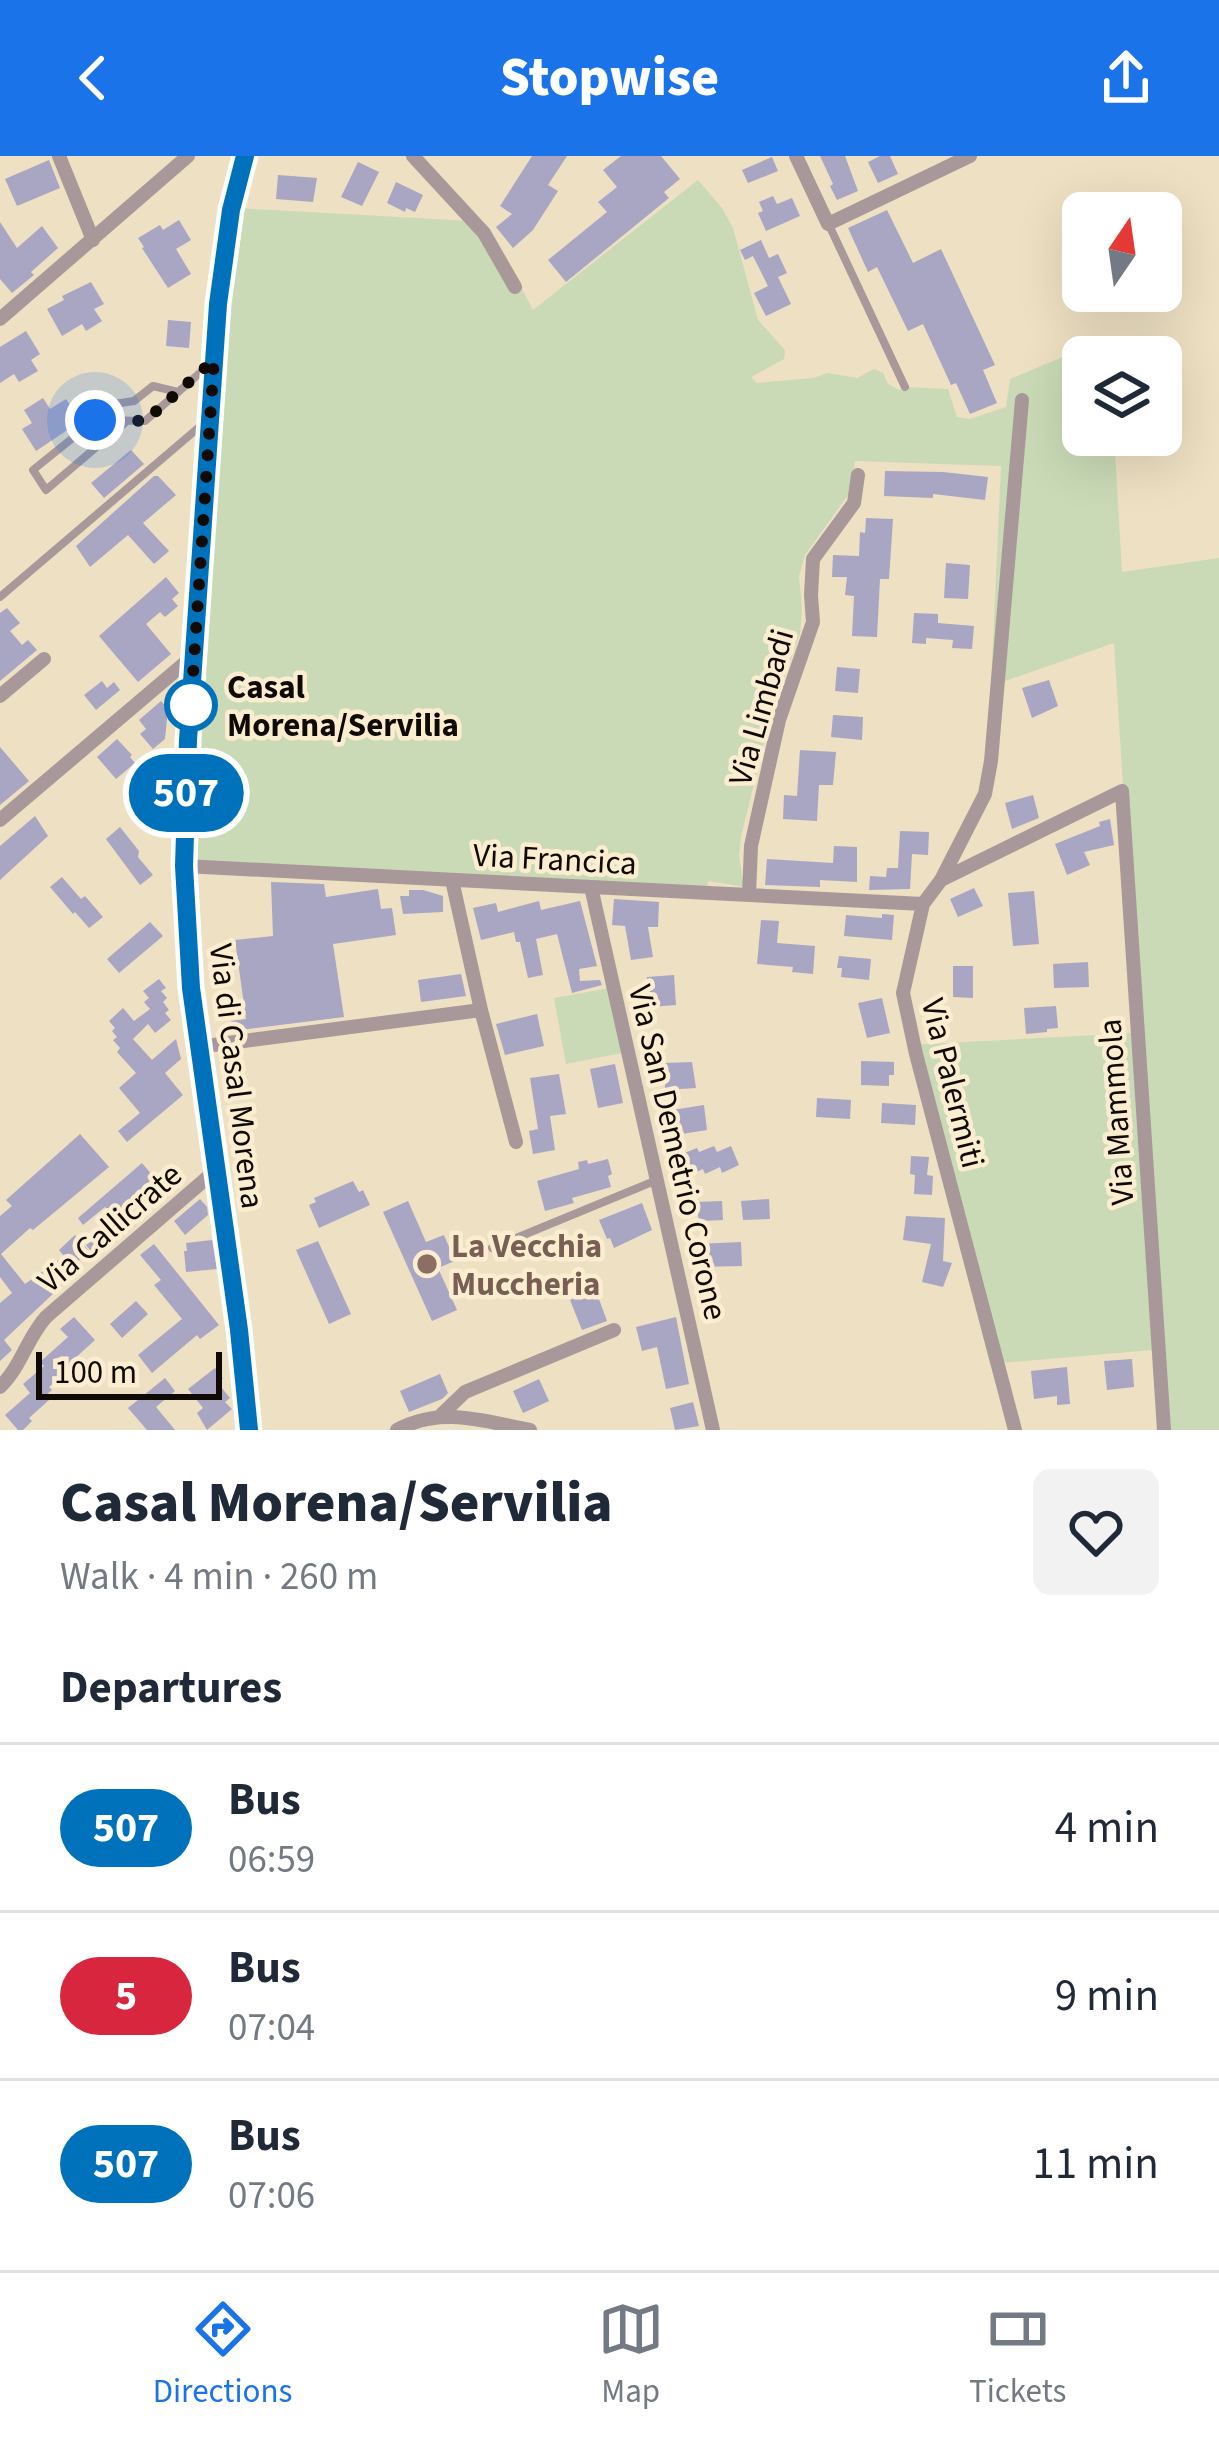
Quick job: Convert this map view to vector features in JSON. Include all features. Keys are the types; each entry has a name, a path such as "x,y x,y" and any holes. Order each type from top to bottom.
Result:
{"main road":[{"name":"Via di Casal Morena","path":"245,156 223,257 214,360 184,866 198,1046 249,1430"}],"street":[{"path":"59,156 93,240"},
{"path":"0,319 188,156"},
{"path":"413,156 488,237 515,287"},
{"path":"796,156 828,224 970,156"},
{"name":"Via Palermiti","path":"1016,1430 903,992 923,904 941,880 985,794 992,761 1022,400"},
{"name":"Via Limbadi","path":"749,895 751,846 779,720 813,622 813,560 854,502 858,475"},
{"path":"0,820 195,654"},
{"path":"0,696 44,658"},
{"name":"Via Mammola","path":"941,880 1122,791 1164,1430"},
{"name":"Via Francica","path":"184,866 923,904"},
{"path":"452,880 516,1142"},
{"name":"Via San Demetrio Corone","path":"591,887 713,1430"},
{"path":"198,1046 481,1010"},
{"name":"Via Callicrate","path":"0,1387 45,1319 216,1170"},
{"path":"441,1415 465,1391 614,1330"},
{"path":"397,1430 415,1420 441,1415 530,1430"}],"lane":[{"path":"828,224 905,387"},
{"path":"127,421 46,490 33,470 95,420 145,421 214,360"},
{"path":"114,420 114,404 134,401 153,386 178,392"},
{"path":"0,597 211,418"},
{"path":"492,1248 658,1180"}],"green space":[{"path":"698,180 733,228 758,320 785,350 784,359 751,377 757,383 828,373 857,378 874,369 899,390 948,389 957,417 970,419 1006,407 1010,379 1062,357 1062,456 1115,456 1122,572 1219,558 1219,1430 1164,1430 1114,643 991,686 1001,466 855,461 851,491 805,555 799,576 800,634 771,714 741,837 744,887 708,881 706,893 171,867 220,207 471,221 507,260 533,310"},
{"path":"610,988 622,1053 566,1064 554,998"},
{"path":"1133,1033 1152,1350 990,1364 908,1045"}],"building":[{"path":"532,156 567,156 548,185 558,191 533,230 513,248 496,227 512,214 500,206"},
{"path":"621,156 661,156 680,179 664,192 669,198 566,282 548,260 607,212 598,202 617,187 603,170"},
{"path":"820,156 845,156 858,191 837,200"},
{"path":"890,156 898,174 878,183 868,162"},
{"path":"772,157 778,171 748,183 742,170"},
{"path":"49,160 60,188 17,206 5,179"},
{"path":"358,162 379,172 362,206 341,197"},
{"path":"278,175 317,178 313,202 276,199"},
{"path":"396,182 423,195 415,212 387,203"},
{"path":"773,196 777,204 792,198 800,216 766,231 759,202"},
{"path":"887,210 913,263 941,249 995,365 983,370 997,403 970,414 923,324 908,331 877,267 868,272 848,228"},
{"path":"179,220 191,240 176,249 191,274 168,288 138,238"},
{"path":"0,222 17,248 42,226 58,248 12,293 0,279"},
{"path":"761,240 769,258 778,254 787,273 778,277 791,304 766,316 754,293 768,286 753,256 745,260 740,250"},
{"path":"91,282 104,304 94,309 102,321 86,331 82,324 62,336 47,309"},
{"path":"168,320 191,322 189,348 166,346"},
{"path":"26,331 40,354 31,360 38,371 19,382 14,374 0,383 0,347"},
{"path":"43,398 50,409 66,399 81,421 36,451 22,429 32,423 24,410"},
{"path":"131,450 144,464 104,498 91,483"},
{"path":"885,471 988,477 985,500 933,494 933,498 884,496"},
{"path":"154,476 176,495 143,523 169,551 154,564 128,535 90,567 76,546"},
{"path":"866,518 893,519 889,579 880,579 877,637 852,636 854,596 845,595 847,577 832,577 833,555 859,556"},
{"path":"946,563 970,565 968,599 944,598"},
{"path":"166,577 179,593 172,599 178,606 146,624 171,654 138,682 99,636"},
{"path":"7,608 20,623 10,631 22,645 28,640 37,650 0,681 0,613"},
{"path":"914,613 938,614 938,623 974,626 972,649 952,648 953,640 926,638 926,644 912,643"},
{"path":"837,667 860,669 858,693 835,691"},
{"path":"1049,680 1058,706 1032,718 1022,688"},
{"path":"102,681 107,688 114,682 120,690 96,710 84,695"},
{"path":"161,701 168,709 165,739 153,749 140,734 146,729 139,720"},
{"path":"833,715 863,717 862,740 831,737"},
{"path":"117,739 135,763 116,779 97,757"},
{"path":"0,747 29,781 0,805"},
{"path":"800,750 836,752 833,785 819,785 817,821 783,819 784,795 797,796"},
{"path":"1033,795 1039,818 1012,829 1005,803"},
{"path":"35,816 48,836 0,880 0,846"},
{"path":"1110,819 1114,845 1084,852 1090,865 1067,875 1055,844"},
{"path":"120,827 153,875 140,885 106,839"},
{"path":"900,831 929,832 928,855 912,854 910,889 869,890 870,876 886,877 887,868 898,868"},
{"path":"834,846 857,847 857,882 820,880 820,887 765,885 767,859 833,863"},
{"path":"62,877 103,917 89,928 50,887"},
{"path":"271,882 324,884 326,897 378,889 381,909 392,908 396,935 333,944 344,1017 232,1031 231,1021 246,1019 235,940 273,936"},
{"path":"974,888 983,906 958,917 950,899"},
{"path":"409,890 443,896 443,912 403,914 400,896 409,896"},
{"path":"1034,891 1039,944 1013,946 1008,893"},
{"path":"614,899 659,902 658,927 648,927 653,957 631,960 625,926 612,925"},
{"path":"539,901 541,910 580,901 597,966 579,969 580,981 600,980 602,985 572,993 557,934 536,939 543,975 528,978 514,932 481,940 473,908 496,903 498,912"},
{"path":"882,914 894,915 892,940 844,936 846,915 882,918"},
{"path":"761,920 779,921 777,943 815,946 813,974 757,964"},
{"path":"150,922 163,936 119,973 107,959"},
{"path":"839,956 871,959 869,980 841,977"},
{"path":"1088,962 1089,987 1054,988 1053,964"},
{"path":"953,966 973,966 973,998 953,997"},
{"path":"461,974 466,996 421,1002 418,980"},
{"path":"674,975 676,1005 649,1007 647,977"},
{"path":"159,979 166,988 161,991 171,1020 155,1033 148,1024 133,1039 152,1060 176,1039 181,1059 165,1073 183,1095 127,1142 118,1131 140,1113 119,1088 136,1073 117,1052 115,1028 109,1021 123,1008 134,1021 150,1009 143,991"},
{"path":"882,998 890,1033 867,1038 858,1003"},
{"path":"1056,1006 1058,1028 1026,1034 1024,1008"},
{"path":"537,1014 544,1046 505,1055 496,1024"},
{"path":"861,1061 894,1062 889,1086 861,1085"},
{"path":"692,1062 696,1088 665,1090 665,1063"},
{"path":"615,1064 623,1103 598,1108 590,1069"},
{"path":"559,1074 566,1114 550,1116 555,1150 533,1154 529,1131 538,1129 530,1078"},
{"path":"817,1098 851,1100 850,1119 816,1117"},
{"path":"882,1103 916,1105 915,1125 881,1123"},
{"path":"704,1105 707,1130 669,1136 666,1111"},
{"path":"80,1134 109,1167 1,1254 25,1284 64,1256 59,1250 75,1235 89,1251 70,1269 74,1274 4,1340 12,1350 0,1361 0,1303 12,1293 0,1277 0,1216 12,1206 6,1200"},
{"path":"714,1146 717,1152 731,1146 739,1165 722,1173 720,1167 688,1176 679,1155"},
{"path":"911,1156 929,1157 932,1195 914,1194"},
{"path":"608,1159 611,1187 545,1211 537,1181 579,1169 578,1162"},
{"path":"142,1163 158,1182 123,1212 135,1226 94,1255 86,1245 118,1222 105,1207 83,1225 78,1218"},
{"path":"353,1181 370,1205 319,1228 309,1205 316,1202 314,1198"},
{"path":"200,1199 208,1215 185,1235 174,1221"},
{"path":"769,1199 770,1219 743,1220 741,1201"},
{"name":"La Vecchia Muccheria","path":"408,1201 426,1242 444,1235 455,1261 438,1268 457,1310 432,1321 383,1212"},
{"path":"722,1201 723,1220 699,1221 696,1202"},
{"path":"642,1203 652,1230 614,1248 599,1220"},
{"path":"906,1216 945,1218 943,1261 952,1263 943,1287 922,1282 931,1244 903,1240"},
{"path":"212,1240 217,1269 186,1272 186,1243"},
{"path":"318,1241 351,1314 329,1324 296,1250"},
{"path":"741,1242 742,1266 698,1267 697,1244"},
{"path":"154,1244 219,1325 200,1339 197,1335 152,1373 138,1355 182,1319 154,1285 161,1280 140,1255"},
{"path":"596,1291 607,1321 582,1330 570,1300"},
{"path":"136,1301 148,1314 122,1338 110,1324"},
{"path":"74,1317 95,1340 49,1387 52,1390 45,1396 49,1400 29,1418 32,1421 18,1430 5,1415 30,1393 23,1384 68,1337 60,1329"},
{"path":"676,1317 689,1384 666,1389 657,1347 642,1351 636,1327"},
{"path":"1132,1359 1134,1387 1107,1390 1104,1361"},
{"path":"1067,1367 1070,1404 1057,1405 1057,1396 1034,1399 1031,1371"},
{"path":"215,1368 223,1378 217,1382 230,1398 225,1402 232,1409 207,1430 197,1413 203,1408 188,1389"},
{"path":"440,1374 448,1393 409,1412 400,1391"},
{"path":"165,1378 175,1391 156,1407 175,1430 147,1430 128,1408"},
{"path":"539,1379 549,1401 523,1413 513,1391"},
{"path":"693,1402 699,1426 675,1430 670,1408"}],"bus line":[{"name":"507","path":"245,156 231,210 218,304 188,740 184,866 191,988 249,1430"}],"place":[{"name":"Casal Morena/Servilia","path":"191,705"},
{"name":"La Vecchia Muccheria","path":"427,1264"}],"route":[{"path":"95,420 145,421 214,360 191,705"}]}
